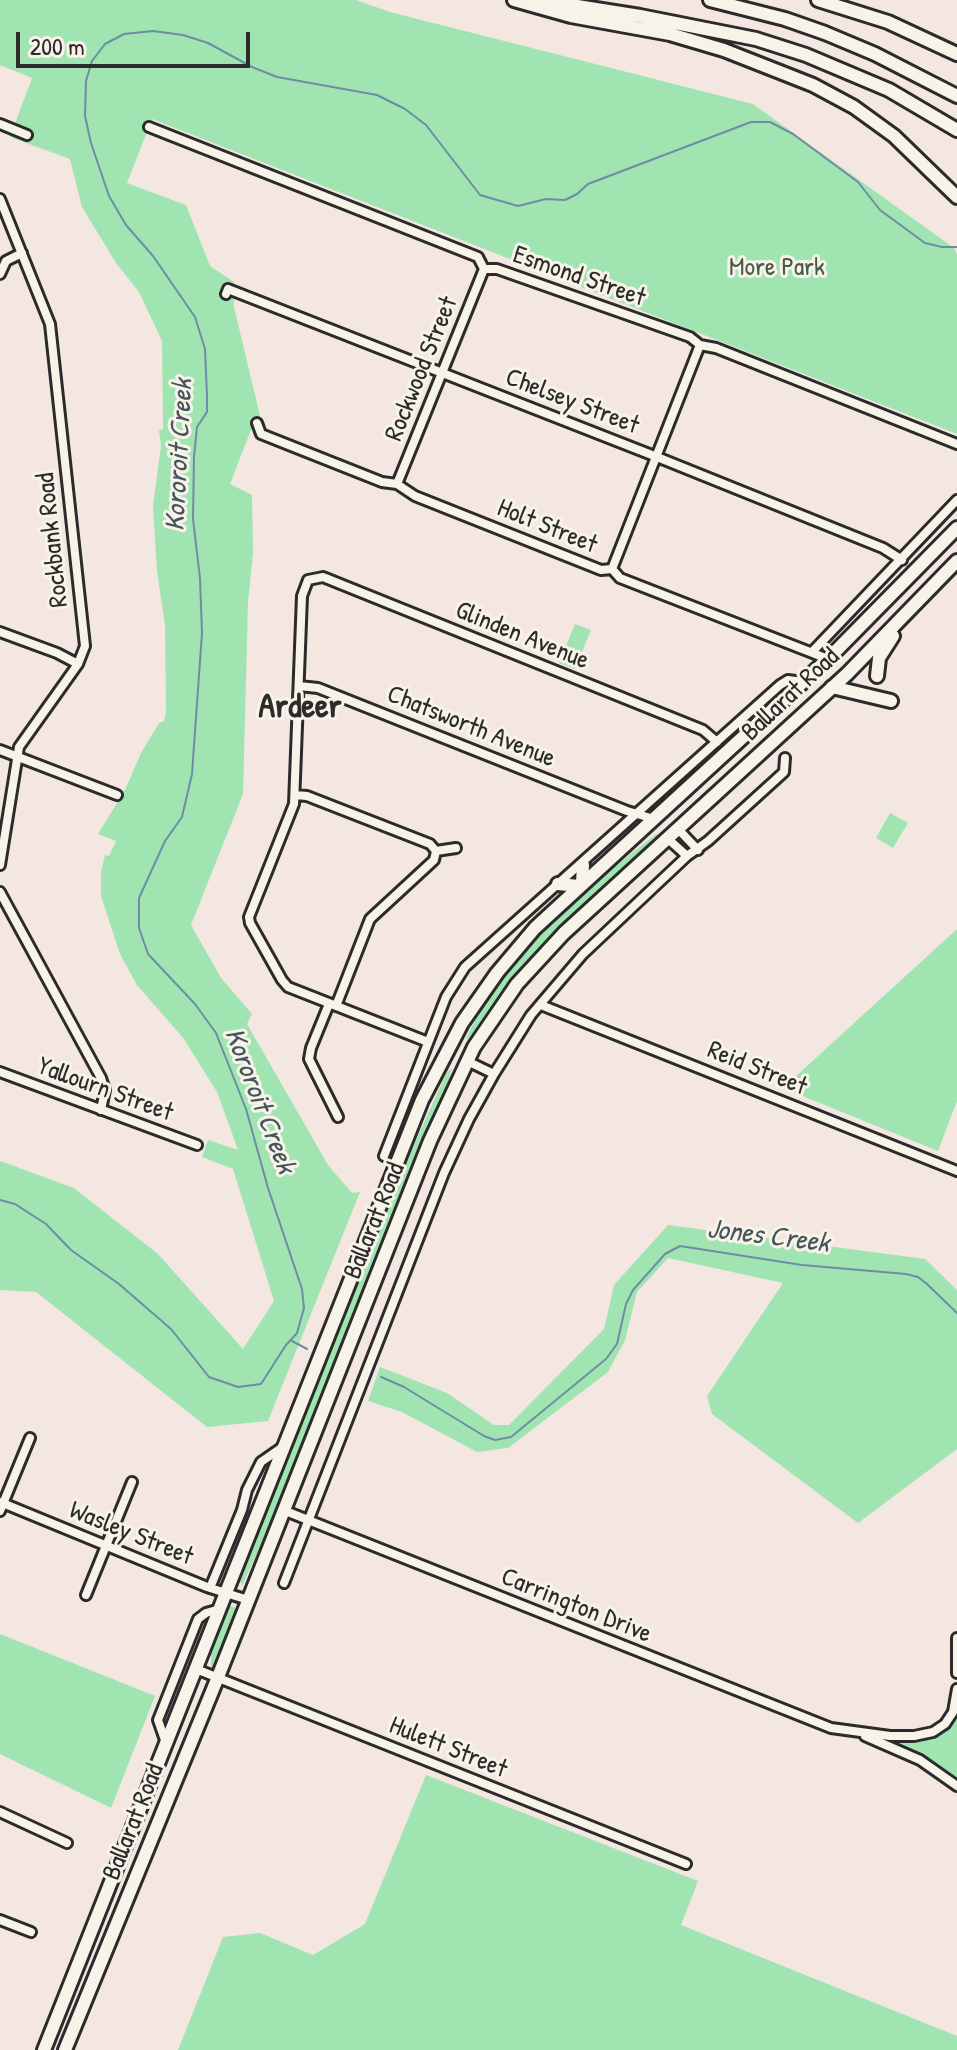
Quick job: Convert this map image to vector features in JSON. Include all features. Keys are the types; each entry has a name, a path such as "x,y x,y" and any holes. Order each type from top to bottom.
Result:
{"highway":[{"path":"514,0 571,16 670,34 724,50 813,85 854,107 894,136 957,197"},
{"path":"537,0 680,23 769,43 889,90 957,130"},
{"path":"710,0 785,19 825,33 888,60 957,96"},
{"path":"818,0 888,22 957,54"},
{"name":"Ballarat Road","path":"44,2050 422,1100 446,1051 497,973 535,928 828,659 957,528"},
{"name":"Ballarat Road","path":"65,2050 218,1677 430,1141 467,1061 500,1007 528,970 564,933 832,687 957,561"},
{"path":"877,676 883,651 910,610"},
{"path":"832,687 891,701"},
{"path":"651,822 677,828"},
{"path":"651,822 667,838"},
{"path":"558,884 580,885 583,865"},
{"path":"446,1051 467,1061"}],"street":[{"path":"0,124 27,135"},
{"name":"Esmond Street","path":"149,127 478,257 484,269 497,269 690,337 700,345 716,348 957,444"},
{"name":"Rockbank Road","path":"0,199 50,324 84,634 85,646 80,662"},
{"path":"0,274 6,261 22,253"},
{"name":"Rockwood Street","path":"397,484 484,269"},
{"name":"Chelsey Street","path":"226,294 228,289 657,457 883,548 902,560"},
{"path":"612,569 700,345"},
{"name":"Holt Street","path":"257,423 261,434 382,482 397,484 415,496 587,565 601,570 612,569 620,578 828,659"},
{"path":"812,652 957,500"},
{"name":"Glinden Avenue","path":"299,686 302,596 308,580 323,577 703,730 717,742"},
{"path":"0,632 80,662 19,747 0,865"},
{"name":"Ballarat Road","path":"384,1156 446,997 465,967 583,865 632,814 780,685 788,680 803,682"},
{"path":"299,686 294,804 249,917 250,923 288,987 428,1042"},
{"name":"Chatsworth Avenue","path":"299,686 318,688 651,822"},
{"path":"0,750 117,795"},
{"name":"Ballarat Road","path":"284,1583 444,1173 494,1074 531,1015 583,954 687,856 698,850 784,772 785,758"},
{"path":"295,795 307,796 424,841 436,851 434,860 370,919 311,1048 309,1059 338,1117"},
{"path":"677,828 698,850"},
{"path":"667,838 687,856"},
{"path":"436,851 456,848"},
{"path":"0,892 104,1084 98,1109"},
{"name":"Reid Street","path":"541,1005 957,1171"},
{"path":"467,1061 494,1074"},
{"name":"Yallourn Street","path":"0,1072 197,1145"},
{"path":"1,1505 30,1438"},
{"name":"Ballarat Road","path":"210,1588 247,1490 261,1462 285,1446"},
{"path":"86,1595 132,1482"},
{"name":"Wasley Street","path":"1,1505 210,1588 248,1600"},
{"name":"Carrington Drive","path":"283,1510 831,1728 902,1736 933,1732 945,1724 953,1712 957,1689"},
{"name":"Ballarat Road","path":"166,1743 158,1720 188,1644 201,1616 220,1609"},
{"path":"957,1638 957,1673"},
{"name":"Hulett Street","path":"196,1669 686,1864"},
{"name":"Carrington Drive","path":"856,1732 920,1760 957,1786"},
{"path":"0,1812 67,1843"},
{"path":"0,1920 31,1932"}],"green space":[{"name":"More Park","path":"0,0 356,0 390,12 753,104 954,248 957,254 957,434 152,119 127,183 186,205 210,266 234,282 234,307 261,420 254,422 230,484 252,495 253,553 248,602 243,794 191,925 221,978 252,1014 247,1024 328,1165 352,1193 360,1192 268,1421 207,1427 36,1292 0,1290 0,1161 74,1188 158,1254 243,1349 274,1301 233,1169 202,1157 208,1140 238,1150 217,1092 184,1039 137,985 120,954 101,896 105,855 109,856 116,841 98,834 117,803 117,795 125,790 141,753 159,723 164,721 166,712 165,625 157,571 153,506 161,446 159,430 163,429 162,341 139,292 116,263 82,207 70,159 10,137 32,78 0,65"},
{"path":"575,624 591,630 575,669 559,663"},
{"path":"890,813 908,823 893,848 876,838"},
{"path":"656,834 659,836 546,942 504,990 479,1030 465,1040 483,1004 541,933 589,887"},
{"path":"957,929 957,1101 938,1151 783,1088"},
{"path":"452,1067 447,1087 288,1486 242,1586 240,1580 248,1557 397,1182"},
{"path":"668,1225 925,1259 957,1290 957,1449 858,1523 712,1414 707,1396 783,1283 668,1258 637,1292 625,1340 608,1372 508,1448 477,1452 402,1412 368,1401 380,1367 447,1393 494,1425 509,1425 604,1329 614,1285"},
{"path":"230,1606 236,1608 236,1618 216,1668 211,1670 211,1652"},
{"path":"0,1634 155,1696 111,1808 0,1754"},
{"path":"957,1706 957,1786 884,1741 931,1736"},
{"path":"426,1775 698,1881 681,1925 957,2036 957,2050 178,2050 223,1937 260,1933 313,1955 365,1924"}],"waterway":[{"name":"Kororoit Creek","path":"0,1200 15,1204 46,1224 71,1250 119,1284 171,1329 209,1377 238,1387 261,1384 297,1333 304,1308 302,1289 268,1188 246,1109 216,1033 195,1004 148,954 139,928 139,898 165,841 182,817 192,774 202,633 193,519 194,457 197,427 207,412 207,396 205,349 195,317 153,256 126,225 109,196 91,143 85,116 86,81 92,61 105,44 124,34 153,31 183,35 208,43 277,77 377,95 405,109 426,125 480,195 518,206 546,199 565,200 588,184 751,122 770,122 793,134 858,182 880,210 925,243 957,247"},
{"name":"Jones Creek","path":"381,1377 404,1387 484,1436 495,1440 511,1437 606,1359 617,1344 626,1304 633,1290 665,1254 680,1246 802,1265 906,1274 918,1277 957,1313"},
{"name":"Jones Creek","path":"292,1341 307,1349"}],"district":[{"name":"Ardeer","path":"300,708"}]}
